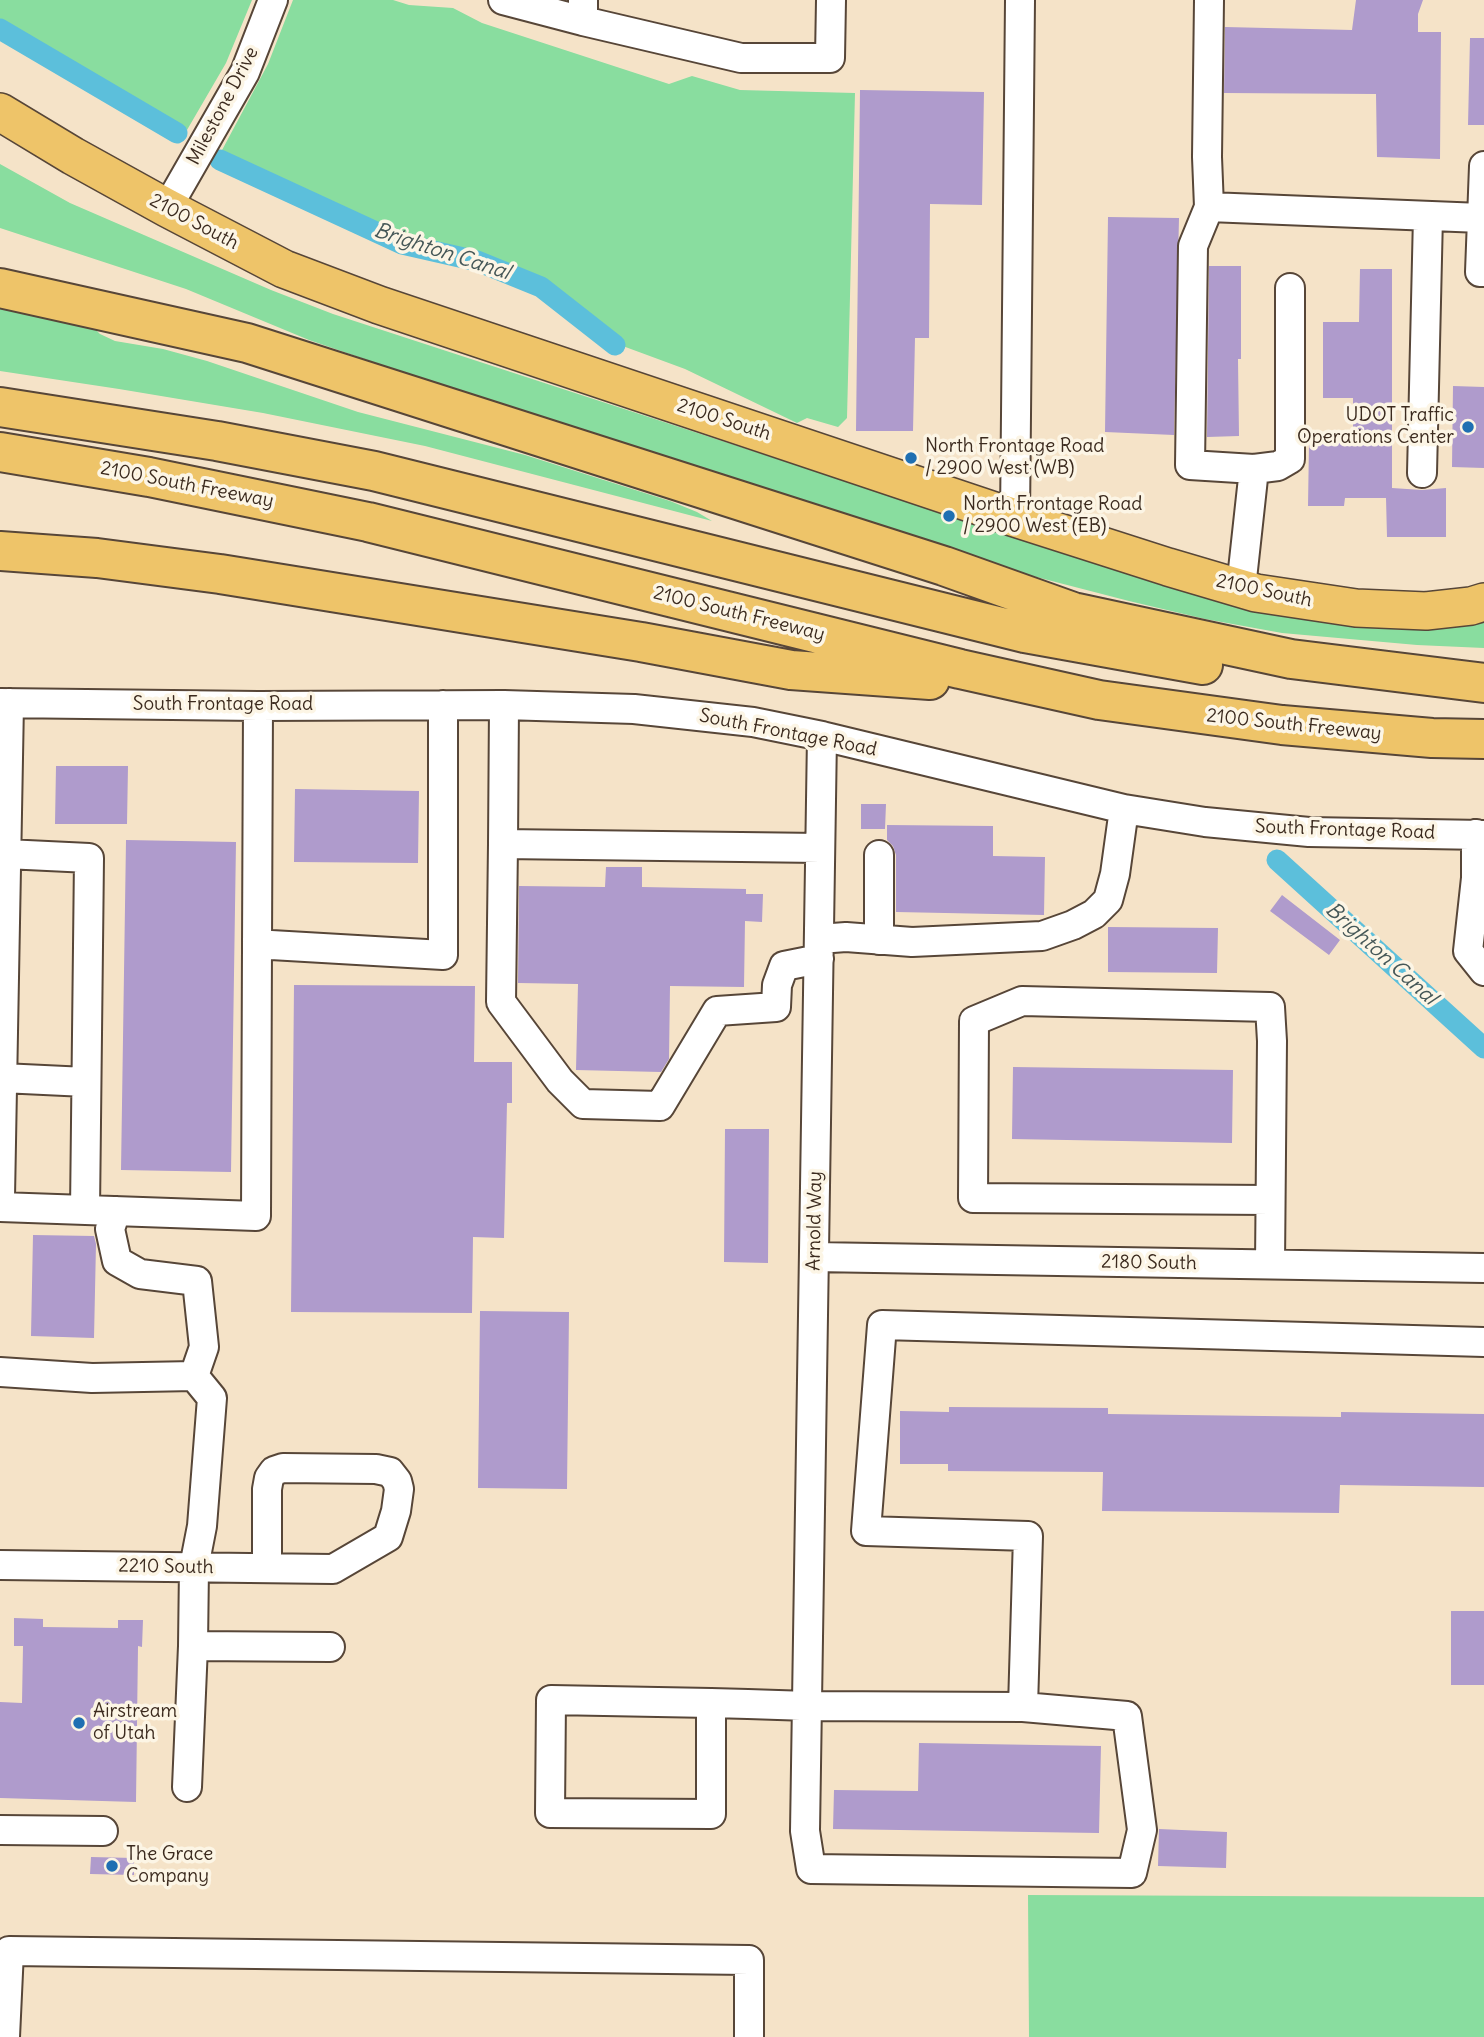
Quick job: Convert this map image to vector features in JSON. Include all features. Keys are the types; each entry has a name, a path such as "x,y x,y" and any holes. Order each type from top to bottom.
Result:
{"highway":[{"path":"0,263 42,272 151,304 247,343 944,566 1073,612 1291,659 1484,683"},
{"path":"0,288 247,343"},
{"path":"0,407 217,440 374,471 1025,633 1301,679 1395,688 1484,691"},
{"name":"2100 South Freeway","path":"0,452 163,479 368,522 960,669 1098,700 1282,726 1432,738 1484,739"},
{"path":"0,551 97,558 220,574 641,642 791,670 922,679 1098,700"}],"main road":[{"name":"2100 South","path":"0,112 167,208 284,269 379,305 1015,517 1256,593 1356,608 1426,611 1484,602"},
{"path":"0,120 73,156"}],"street":[{"name":"Milestone Drive","path":"167,208 245,72 272,0"},
{"path":"503,0 583,10 741,58 830,58 831,0"},
{"path":"1015,517 1020,0"},
{"path":"1209,0 1209,207 1193,246 1190,465 1254,469 1278,466 1290,459 1290,288"},
{"path":"1484,166 1480,272 1484,272"},
{"path":"1209,207 1481,218"},
{"path":"1422,473 1428,216"},
{"path":"1241,588 1254,469"},
{"path":"0,1197 6,854 4,703"},
{"name":"South Frontage Road","path":"4,703 504,705 634,709 753,722 822,736 1124,809 1205,822 1309,832 1480,835"},
{"path":"257,946 443,955 443,705"},
{"path":"504,705 502,1002 560,1081 583,1104 660,1106 717,1011 775,1006 777,985 783,966 846,937 912,942 1042,936 1084,920 1108,900 1115,874 1124,809"},
{"path":"0,1207 256,1216 258,706"},
{"name":"Arnold Way","path":"822,736 805,1830 811,1869 1132,1873 1142,1830 1127,1716 1023,1707"},
{"path":"1480,835 1468,951 1484,971"},
{"path":"503,844 820,848"},
{"path":"6,854 89,858 85,1210"},
{"path":"879,855 879,940"},
{"path":"1270,1200 973,1198 974,1021 1022,1000 1270,1007 1270,1200 1270,1264"},
{"path":"2,1078 86,1082"},
{"path":"116,1211 110,1229 117,1261 140,1274 197,1281 204,1347 194,1376"},
{"name":"2180 South","path":"814,1257 1484,1268"},
{"path":"711,1703 712,1814 550,1813 551,1700 711,1703 808,1706 1023,1707 1028,1536 866,1531 882,1325 1484,1342"},
{"path":"0,1372 92,1378 194,1376"},
{"path":"187,1787 194,1567 202,1526 212,1398 194,1376"},
{"name":"2210 South","path":"0,1565 333,1569 388,1537 394,1523 399,1489 390,1472 376,1469 283,1468 274,1471 269,1478 267,1489 267,1568"},
{"path":"193,1646 330,1647"},
{"path":"0,1830 103,1831"},
{"path":"5,2037 9,1951 749,1960 749,2037"}],"green space":[{"path":"0,0 252,0 226,63 187,130 0,21"},
{"path":"293,0 393,0 409,5 453,8 482,23 669,84 692,76 740,90 855,93 847,418 838,427 807,418 797,423 685,369 620,345 552,286 511,265 397,231 238,162 221,152 268,64"},
{"path":"0,164 70,203 333,314 1145,579 1202,597 1307,620 1371,628 1415,630 1467,626 1484,621 1484,648 1282,633 1129,601 1017,572 440,385 309,340 186,289 0,228"},
{"path":"0,301 87,321 100,334 115,341 163,349 207,361 358,412 525,455 670,501 712,521 425,446 263,413 0,371"},
{"path":"1028,1895 1484,1897 1484,2037 1029,2037"}],"building":[{"path":"1356,0 1423,0 1418,14 1418,32 1441,32 1440,159 1377,157 1376,94 1224,93 1225,27 1352,30"},
{"path":"1470,38 1484,38 1484,125 1468,125"},
{"path":"860,90 984,92 982,205 930,204 929,338 915,338 913,431 856,431"},
{"path":"1108,217 1179,218 1174,435 1105,432"},
{"path":"1209,266 1241,266 1239,436 1207,437"},
{"path":"1360,269 1392,269 1392,488 1446,488 1446,537 1387,537 1386,498 1345,498 1344,506 1308,506 1309,443 1353,443 1353,398 1323,398 1323,322 1359,322"},
{"name":"UDOT Traffic Operations Center","path":"1453,386 1484,387 1484,468 1452,467"},
{"path":"56,766 128,766 127,824 55,824"},
{"path":"295,789 419,791 418,863 294,862"},
{"path":"861,804 886,804 885,829 861,829"},
{"path":"887,825 993,826 993,856 1045,857 1044,915 896,912 896,855 887,840"},
{"path":"126,840 236,842 231,1172 121,1170"},
{"path":"606,867 642,867 642,887 746,889 746,894 763,894 762,922 745,921 744,987 670,986 669,1059 661,1072 576,1070 578,984 518,983 519,886 605,887"},
{"path":"1282,895 1340,940 1329,955 1270,911"},
{"path":"1108,927 1218,928 1217,973 1108,972"},
{"path":"294,985 475,986 474,1062 512,1062 512,1103 507,1103 504,1238 473,1237 472,1313 291,1312"},
{"path":"1013,1067 1233,1070 1232,1143 1012,1139"},
{"path":"725,1129 769,1129 768,1263 724,1262"},
{"path":"33,1235 94,1236 94,1338 31,1336"},
{"path":"480,1311 569,1312 567,1489 478,1488"},
{"path":"949,1407 1108,1408 1108,1414 1341,1417 1341,1412 1484,1414 1484,1487 1340,1485 1339,1513 1102,1511 1103,1472 948,1471 948,1464 900,1464 900,1411 949,1412"},
{"path":"1451,1611 1484,1611 1484,1685 1451,1685"},
{"name":"Airstream of Utah","path":"14,1618 43,1619 43,1627 118,1628 118,1620 143,1620 142,1647 138,1646 136,1802 0,1798 0,1702 22,1703 23,1646 14,1646"},
{"path":"919,1743 1101,1746 1099,1833 833,1829 834,1790 918,1791"},
{"path":"1159,1829 1227,1832 1226,1868 1158,1866"},
{"name":"The Grace Company","path":"91,1857 134,1858 134,1875 90,1874"}],"waterway":[{"name":"Brighton Canal","path":"0,29 177,133"},
{"name":"Brighton Canal","path":"220,160 402,244 477,261 541,287 615,345"},
{"name":"Brighton Canal","path":"1277,860 1484,1048"}],"place":[{"name":"UDOT Traffic Operations Center","path":"1468,427"},
{"name":"North Frontage Road / 2900 West (WB)","path":"911,458"},
{"name":"North Frontage Road / 2900 West (EB)","path":"949,516"},
{"name":"Airstream of Utah","path":"79,1723"},
{"name":"The Grace Company","path":"112,1866"}]}
